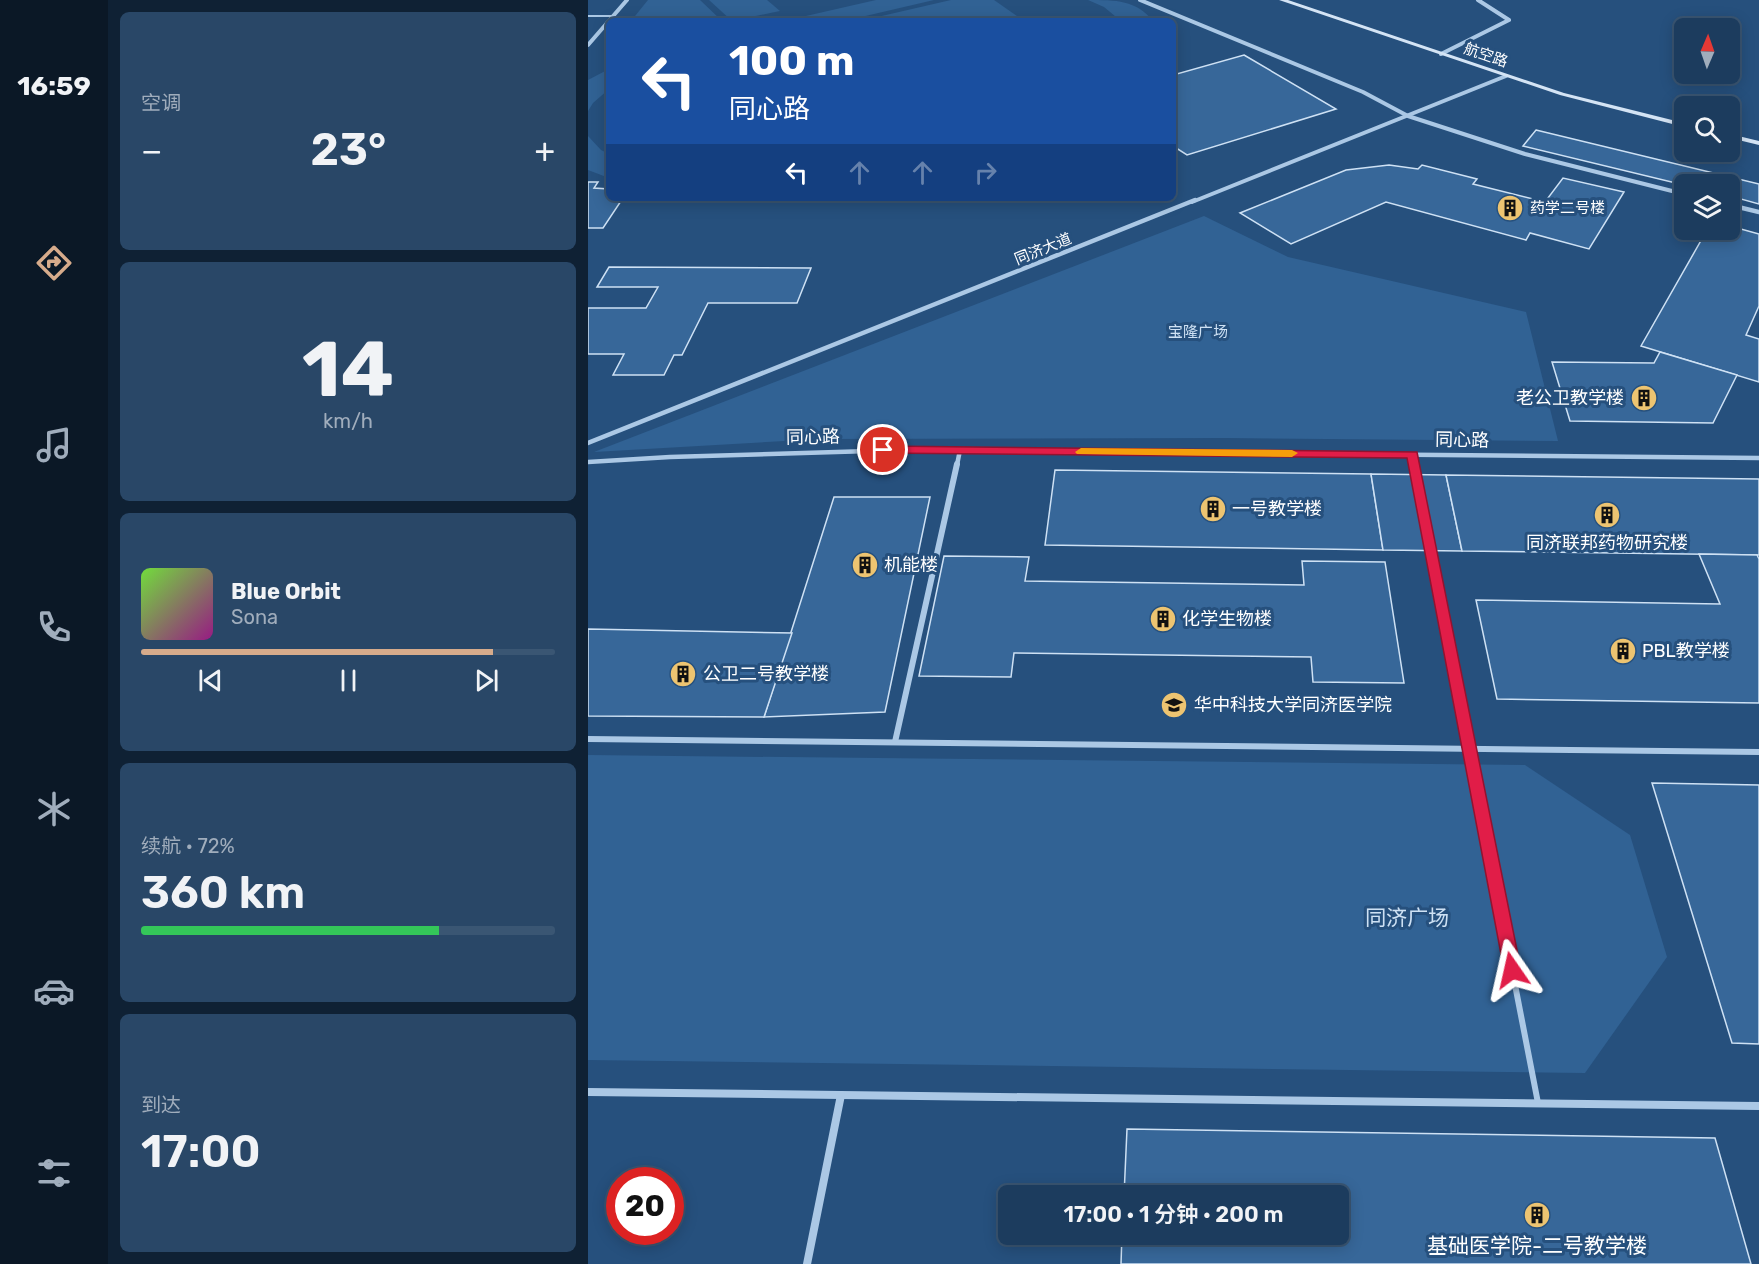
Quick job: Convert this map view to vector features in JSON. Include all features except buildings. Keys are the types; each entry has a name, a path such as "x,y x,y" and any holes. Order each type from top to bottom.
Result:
{"street":[{"path":"613,16 627,0"},
{"path":"1140,0 1363,92 1408,116 1525,154 1674,191"},
{"name":"航空路","path":"1282,0 1562,94 1674,122"},
{"path":"1441,54 1509,20 1478,0"},
{"path":"588,45 606,24"},
{"name":"同济大道","path":"588,443 1506,76"},
{"path":"1740,138 1759,143"},
{"path":"1740,207 1759,212"},
{"path":"895,742 960,450"},
{"name":"同心路","path":"588,462 779,452 960,450 1759,458"},
{"path":"588,739 1759,752"},
{"path":"588,1092 1759,1106"},
{"path":"807,1264 841,1095"}],"lane":[{"path":"588,16 613,16"},
{"path":"1413,455 1538,1103"}],"green space":[{"path":"648,0 700,0 719,18 633,18"},
{"path":"709,0 767,0 780,11 746,18 729,18"},
{"path":"876,0 934,0 857,18 797,18"},
{"path":"951,0 994,0 1020,18 873,18"},
{"path":"1088,0 1108,0 1132,5 1150,18 1117,18 1104,7"},
{"path":"606,71 606,92 588,111 588,80"},
{"path":"588,136 606,152 606,177 588,170"},
{"name":"宝隆广场","path":"1204,216 1288,257 1526,312 1558,441 1226,438 820,439 594,452"},
{"name":"同济广场","path":"588,755 1525,765 1630,835 1667,957 1585,1073 588,1060"}],"slow traffic":[{"path":"1081,452 1292,453"}],"place":[{"name":"药学二号楼","path":"1510,208"},
{"name":"老公卫教学楼","path":"1644,398"},
{"name":"一号教学楼","path":"1213,509"},
{"name":"同济联邦药物研究楼","path":"1607,515"},
{"name":"机能楼","path":"865,565"},
{"name":"化学生物楼","path":"1163,619"},
{"name":"PBL教学楼","path":"1623,651"},
{"name":"公卫二号教学楼","path":"683,674"},
{"name":"华中科技大学同济医学院","path":"1174,705"},
{"name":"基础医学院-二号教学楼","path":"1537,1215"}],"route":[{"path":"883,450 1413,455 1512,970"}]}
